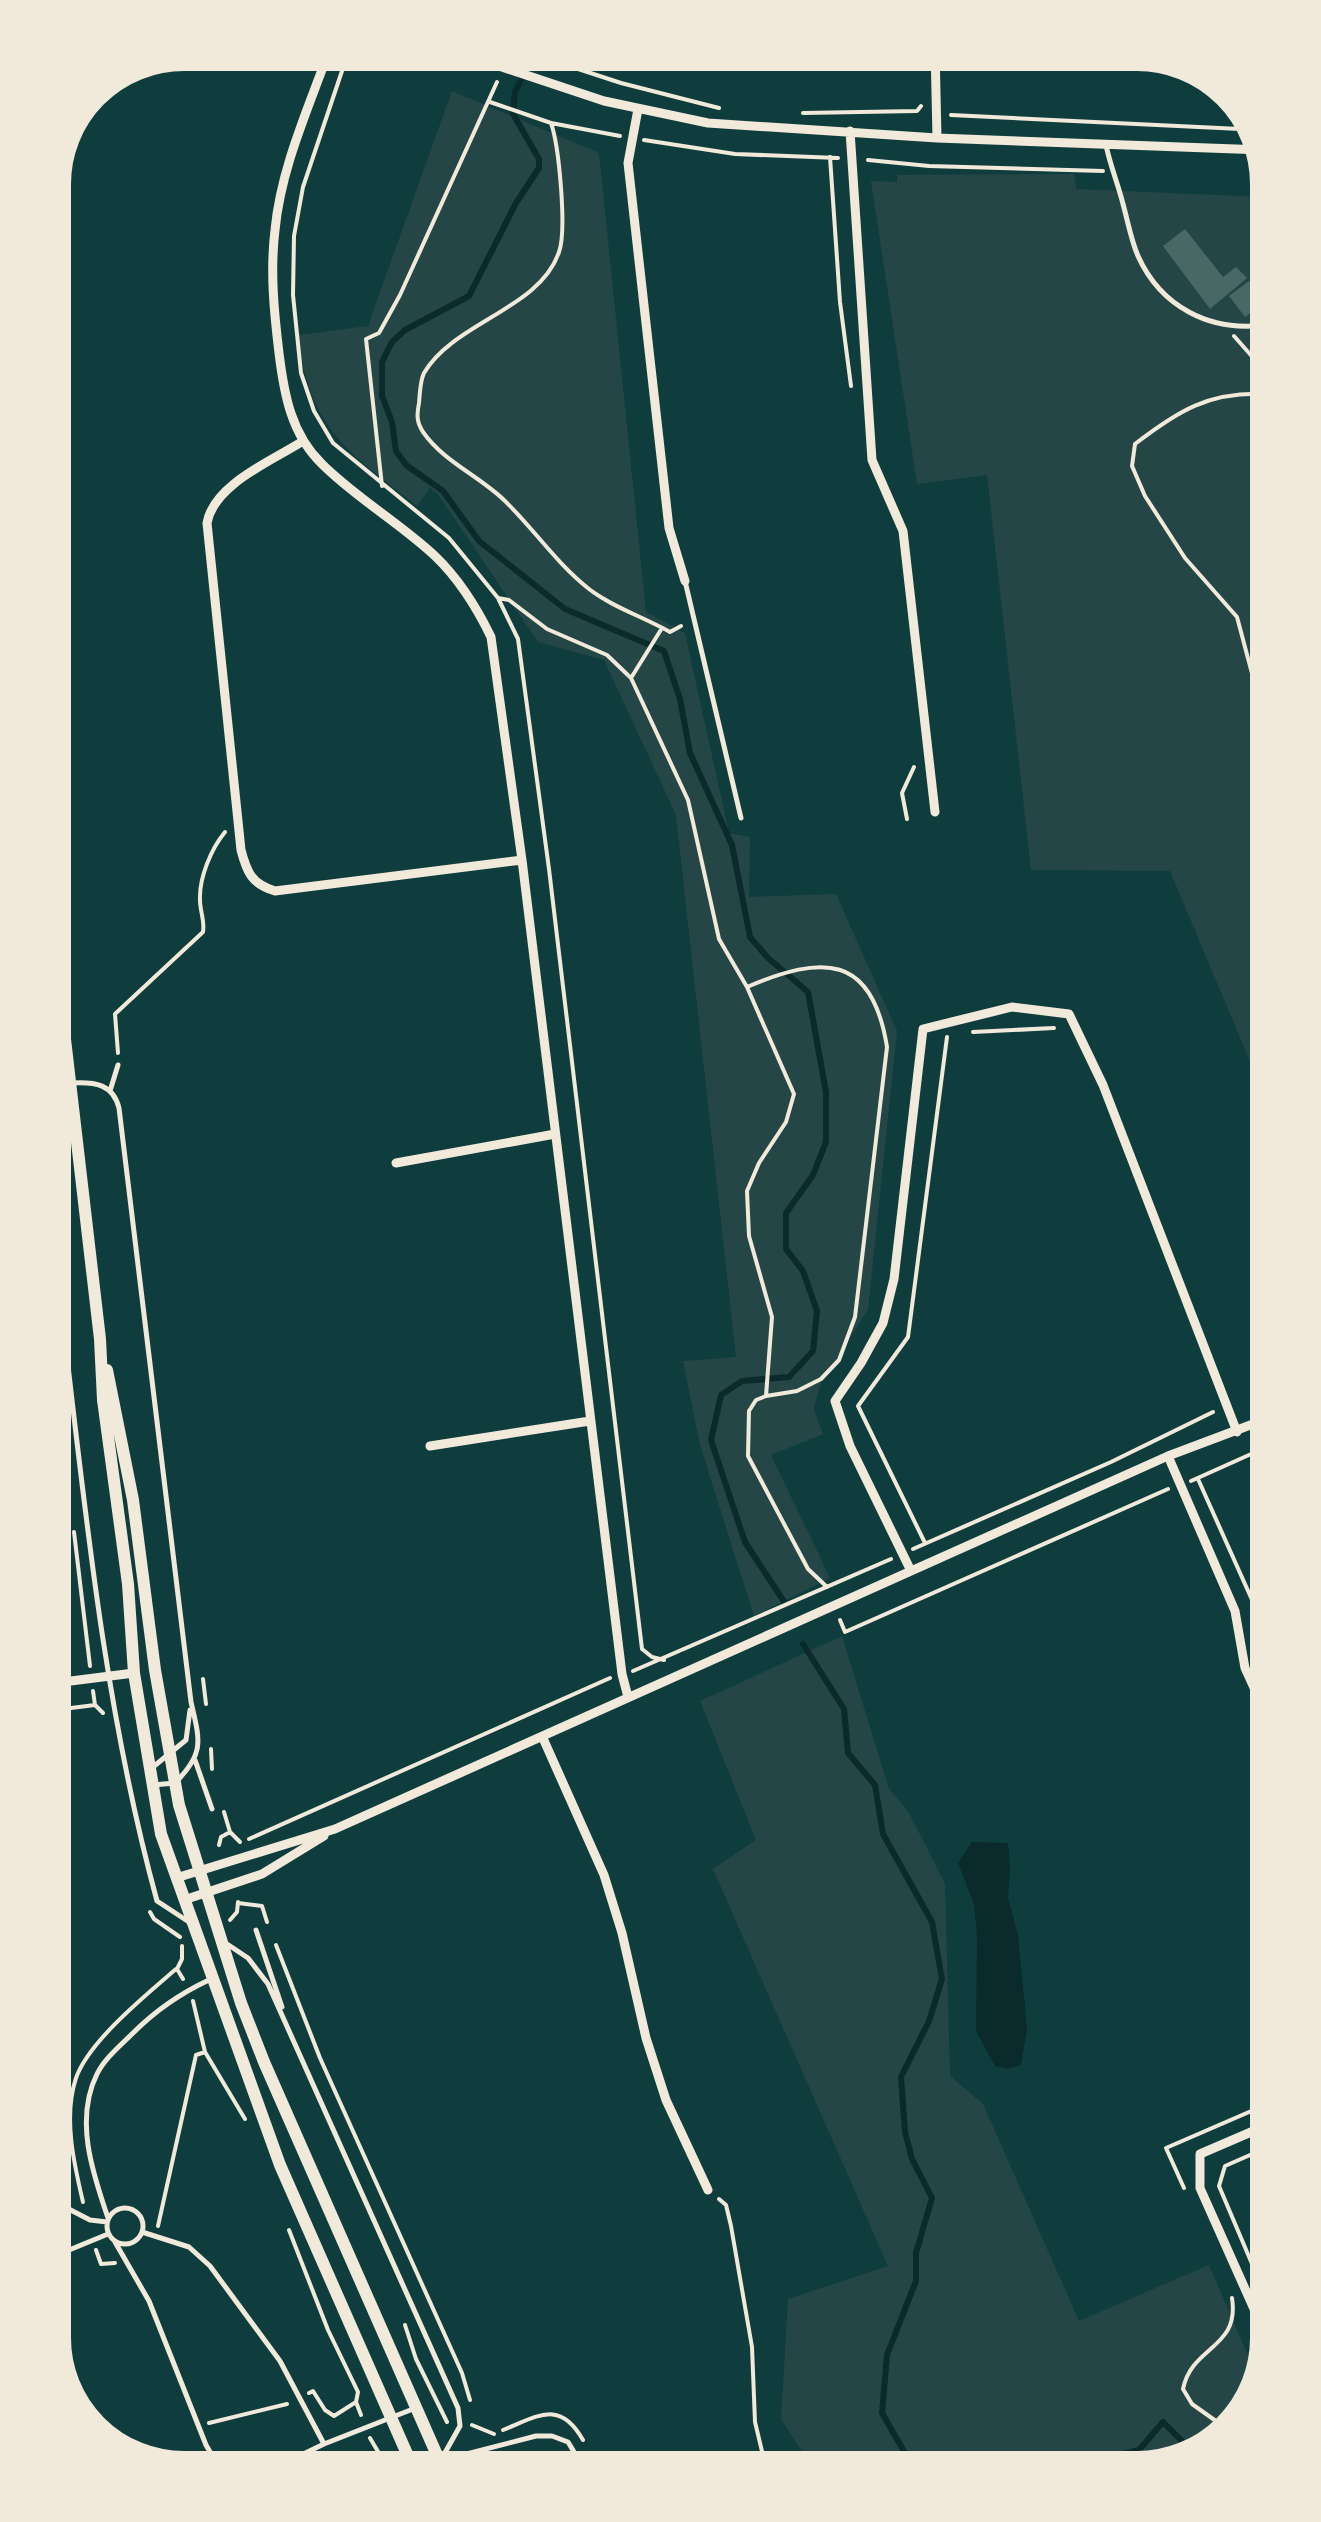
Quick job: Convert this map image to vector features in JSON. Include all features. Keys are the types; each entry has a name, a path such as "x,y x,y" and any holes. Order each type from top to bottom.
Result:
{"main road":[{"path":"65,1040 100,1339 103,1400 128,1584 134,1673 161,1834 280,2165 408,2457"},
{"path":"100,1339 133,1500 154,1670 184,1827 264,2062 437,2457"},
{"path":"134,1673 154,1670"}],"street":[{"path":"324,65 286,171 273,249 282,381 289,412 303,441 323,465 436,558 475,604 491,637 622,1674 628,1697"},
{"path":"496,65 638,109 708,123 937,138 1250,150"},
{"path":"936,65 937,138"},
{"path":"638,109 628,163 669,528 684,581"},
{"path":"850,131 872,460 903,531 934,812"},
{"path":"303,441 227,489 214,502 208,517 238,827 246,869 256,885 275,891 522,860"},
{"path":"911,1571 850,1446 835,1401 883,1323 894,1279 923,1028 1012,1007 1069,1014 1103,1085 1237,1432"},
{"path":"396,1163 555,1134"},
{"path":"430,1446 590,1421"},
{"path":"176,1878 335,1829 1168,1456 1256,1424"},
{"path":"1168,1456 1234,1612 1244,1668 1256,1695"},
{"path":"65,1683 134,1673"},
{"path":"542,1736 604,1875 666,2100 708,2190"},
{"path":"184,1900 274,1868 335,1829"},
{"path":"1256,2130 1200,2154 1200,2188 1256,2313"}],"lane":[{"path":"1106,145 1138,257 1165,294 1204,321 1256,326"},
{"path":"684,581 741,818"},
{"path":"110,1090 118,1066"},
{"path":"70,1083 95,1082 110,1090 117,1101 199,1744 195,1760 175,1783 151,1785"},
{"path":"65,1333 126,1777 158,1900 165,1909 192,1923"},
{"path":"149,1770 170,1756 190,1732 191,1702"},
{"path":"195,1760 212,1808"},
{"path":"256,1930 287,2024"},
{"path":"220,1939 256,1966 287,2024 458,2408 460,2426 446,2457"},
{"path":"211,1979 152,2014 105,2061 94,2082 88,2112 90,2164 108,2220 108,2234 149,2302 198,2427 214,2457"},
{"path":"65,2207 85,2217 108,2220"},
{"path":"108,2220 118,2210 134,2210 141,2218 142,2232 133,2242 116,2242"},
{"path":"142,2232 189,2247 210,2266 280,2361 324,2444"},
{"path":"65,2252 108,2234"},
{"path":"298,2457 414,2409"},
{"path":"474,2457 545,2435 572,2445 578,2457"}],"path":[{"path":"344,65 298,205 292,252 294,324 304,386 333,443 449,538 498,598 514,627 524,666 642,1649 664,1660 894,1557"},
{"path":"566,66 720,108"},
{"path":"382,486 366,339 379,333 400,295 490,102 551,123 736,154 951,168 1112,171"},
{"path":"804,113 917,111"},
{"path":"937,114 1242,129"},
{"path":"551,123 558,152 560,251 530,292 487,318 442,353 422,375 417,419 449,461 474,475 504,500 591,591 661,630 678,630 692,614"},
{"path":"1234,336 1256,361"},
{"path":"1256,394 1224,395 1180,412 1135,444 1132,466 1144,496 1185,558 1238,617 1256,696"},
{"path":"498,598 508,600 547,629 608,655 631,678 688,800 720,939 747,987 794,1094 786,1122 759,1163 747,1191 749,1236 772,1317 766,1396"},
{"path":"631,678 661,630"},
{"path":"118,1066 115,1014 202,932 200,900 208,862 229,828 238,827"},
{"path":"747,987 804,966 836,966 856,980 872,999 883,1023 887,1047 855,1317 839,1360 822,1379 797,1391 756,1400 749,1411 748,1456 808,1568 828,1588"},
{"path":"972,1032 1066,1027"},
{"path":"925,1543 858,1406 908,1337 948,1033"},
{"path":"910,1550 1111,1462 1213,1412"},
{"path":"1180,1485 1256,1452"},
{"path":"1198,1479 1256,1609"},
{"path":"840,1620 845,1632 1168,1489"},
{"path":"203,1679 207,1714"},
{"path":"222,1802 236,1841 249,1839 606,1680"},
{"path":"65,1709 95,1705"},
{"path":"210,1745 213,1773"},
{"path":"219,1845 221,1836 230,1832"},
{"path":"230,1921 237,1912 237,1900 262,1906 268,1922"},
{"path":"85,2217 71,2132 76,2076 92,2051 182,1959 180,1938 154,1919 148,1903"},
{"path":"274,1939 320,2058 462,2373 472,2427"},
{"path":"176,1969 189,1990 205,2052 250,2131"},
{"path":"155,2235 196,2055 205,2052"},
{"path":"1256,2152 1226,2166 1218,2186 1256,2275"},
{"path":"708,2190 726,2205 728,2214 750,2337 755,2422 761,2457"},
{"path":"198,2427 269,2410 313,2391 327,2412 337,2416 356,2402 358,2392 328,2330 287,2225"},
{"path":"92,2240 101,2264 108,2266 125,2259"},
{"path":"1219,2423 1192,2404 1183,2389 1186,2371 1226,2334 1234,2309 1232,2298"},
{"path":"405,2324 440,2410 451,2425"},
{"path":"374,2446 381,2457"}],"shaded area":[{"path":"452,91 599,153 646,612 685,633 729,833 750,837 749,897 836,894 897,1031 868,1309 820,1385 814,1409 823,1434 771,1455 830,1578 754,1616 700,1445 683,1361 736,1357 676,815 604,660 538,642 437,493 430,488 417,506 335,435 322,416 304,367 298,335 368,326"},
{"path":"1074,174 1076,189 1256,197 1256,1075 1170,871 1031,870 987,475 917,484 871,181 897,182 897,175"},
{"path":"842,1636 889,1789 908,1811 945,1884 950,2076 983,2104 1079,2321 1209,2265 1253,2366 1236,2404 1196,2441 1160,2455 1137,2457 806,2457 781,2419 788,2299 888,2266 713,1869 756,1840 700,1701"},
{"path":"972,1842 1008,1843 1008,1898 1018,1935 1027,2029 1021,2065 1007,2069 995,2066 976,2031 974,1904 958,1863"}],"building":[{"path":"1185,229 1223,277 1236,267 1247,278 1210,309 1163,246"},
{"path":"1249,281 1256,288 1256,309 1245,317 1229,296"}],"waterway":[{"path":"528,65 515,92 513,114 539,159 539,168 516,203 469,296 405,330 392,342 382,362 382,396 392,422 396,451 406,465 443,491 479,541 565,609 664,651 680,699 690,753 732,845 750,937 808,992 826,1092 826,1142 813,1175 786,1213 786,1249 803,1271 817,1311 813,1351 789,1377 742,1381 721,1395 711,1440 745,1542 785,1603"},
{"path":"803,1644 844,1709 848,1753 875,1785 883,1834 932,1922 942,1979 929,2021 901,2077 905,2132 912,2159 932,2198 916,2253 916,2281 887,2355 882,2413 907,2457"},
{"path":"1111,2457 1139,2450 1163,2422 1187,2446"}]}
